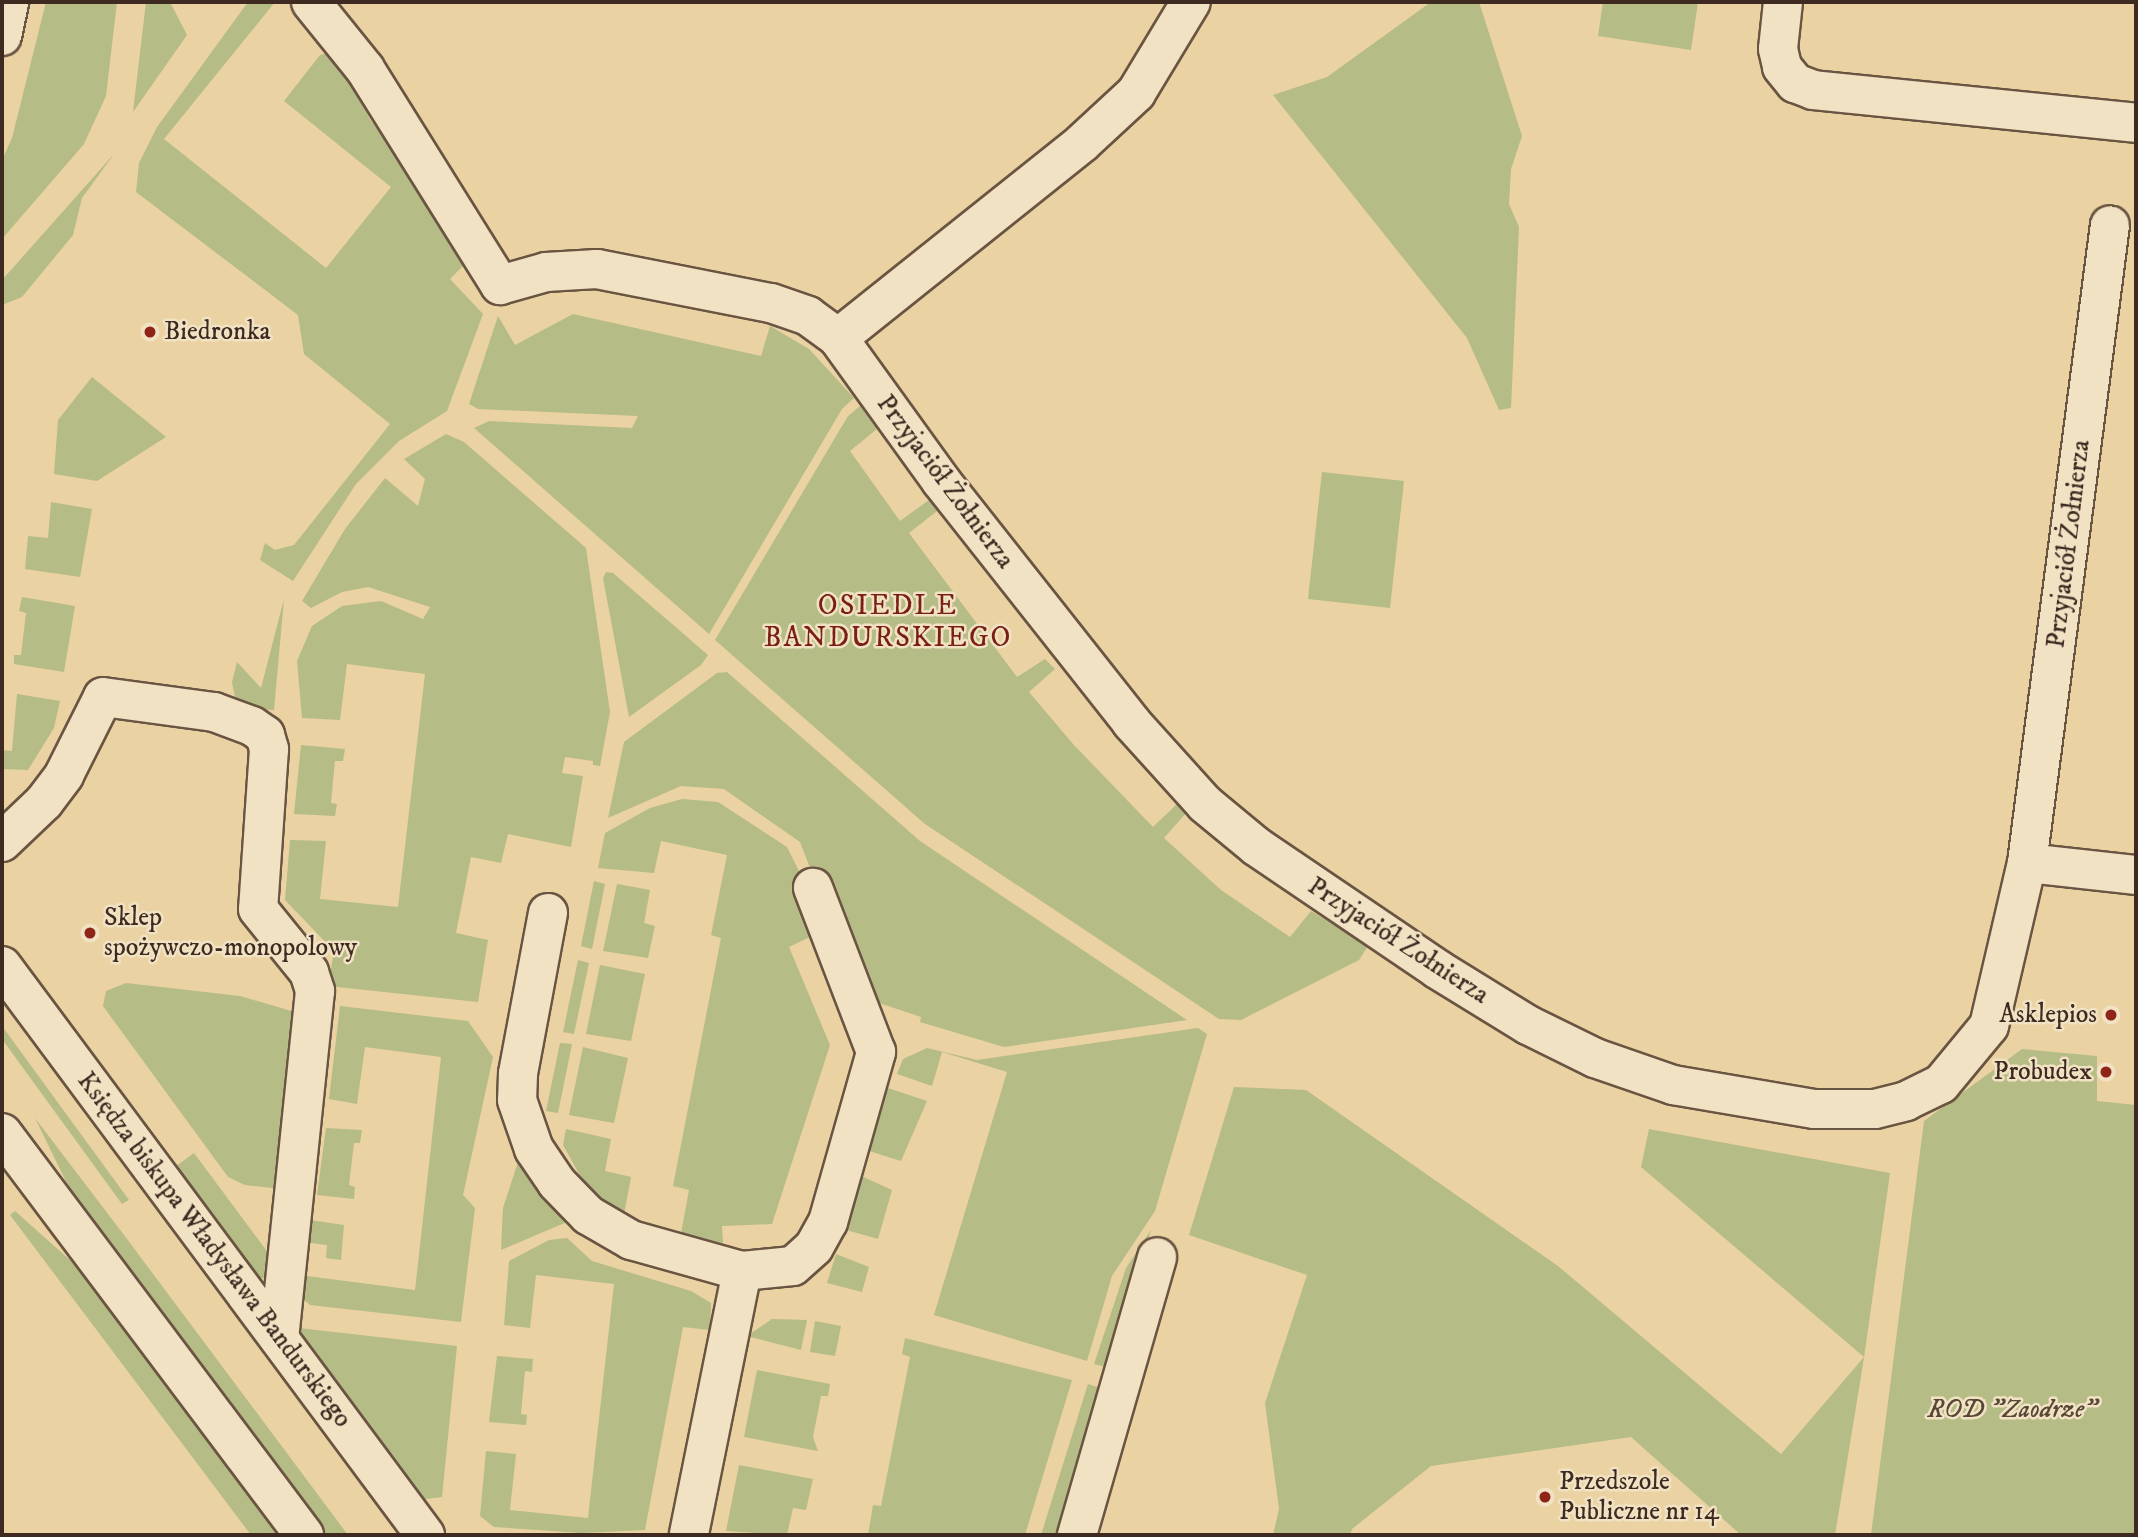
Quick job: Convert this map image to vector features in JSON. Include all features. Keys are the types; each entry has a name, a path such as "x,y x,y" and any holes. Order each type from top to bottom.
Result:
{"street":[{"path":"2,36 9,2"},
{"name":"Przyjaciół Żołnierza","path":"312,2 365,69 500,285 546,272 597,269 771,303 807,316 838,338 967,514 1131,722 1205,804 1257,847 1426,961 1528,1025 1595,1058 1673,1085 1814,1110 1875,1110 1906,1101 1941,1084 1989,1026 2027,863 2110,225"},
{"path":"838,338 1050,169 1136,93 1191,2"},
{"path":"1783,2 1778,49 1782,67 1795,83 1813,90 2136,122"},
{"path":"2,842 44,802 64,775 103,697 214,712 252,726 265,735 269,749 258,909 309,972 315,991 279,1338"},
{"path":"2027,863 2136,874"},
{"path":"548,913 518,1074 522,1123 534,1149 557,1183 588,1215 631,1240 742,1271 793,1266 814,1247 828,1222 876,1052 813,888"},
{"name":"Księdza biskupa Władysława Bandurskiego","path":"2,966 425,1535"},
{"path":"2,1133 304,1535"},
{"path":"1077,1535 1157,1257"},
{"path":"689,1535 742,1271"}],"green space":[{"path":"46,2 117,2 106,96 84,144 2,239 2,160 12,138"},
{"path":"146,2 170,2 187,35 133,112"},
{"path":"248,2 275,2 164,139 326,268 391,187 284,101 320,55 334,52 371,121 457,222 474,255 450,279 483,314 447,411 399,441 356,484 293,581 260,560 265,543 275,550 294,545 390,424 304,354 298,315 136,192 139,163 157,127"},
{"path":"1431,2 1479,2 1522,136 1511,169 1509,204 1519,227 1511,408 1499,410 1467,338 1273,95 1327,77"},
{"path":"1603,2 1698,2 1691,50 1598,36"},
{"path":"114,154 82,198 73,235 22,297 2,305 2,280"},
{"path":"573,314 761,356 770,326 809,349 854,398 842,409 709,634 474,428 489,421 632,428 638,416 478,409 469,404 498,316 515,345"},
{"path":"92,377 166,437 97,481 54,474 58,420"},
{"path":"860,406 877,429 850,451 900,521 929,500 937,511 909,533 1017,677 1045,659 1055,669 1029,692 1073,744 1153,827 1177,804 1187,812 1164,838 1221,890 1290,937 1311,911 1368,946 1359,960 1241,1020 1219,1019 925,824 715,640 848,416"},
{"path":"446,434 464,442 586,548 610,712 600,766 593,765 593,761 565,757 562,773 583,776 571,847 508,834 501,863 471,857 456,933 488,940 478,1002 328,986 334,951 285,900 290,840 326,841 320,899 398,907 425,674 347,664 340,720 302,718 297,661 312,626 342,606 381,601 423,619 430,607 368,587 342,592 311,608 302,601 345,529 385,478 418,506 425,479 404,459"},
{"path":"1322,472 1404,481 1390,608 1308,599"},
{"path":"51,502 92,509 80,577 25,569 28,536 48,538"},
{"path":"606,572 613,573 708,655 701,665 629,717 603,578"},
{"path":"22,597 75,606 64,672 14,664 14,655 21,655 26,613 19,611"},
{"path":"284,599 274,710 237,708 232,682 237,662 261,688"},
{"path":"727,672 920,841 1187,1020 1004,1047 920,1022 921,1017 873,1001 822,869 812,873 800,842 724,789 681,786 608,818 624,742 717,673"},
{"path":"17,694 60,701 54,728 28,770 2,769 2,750 12,751"},
{"path":"301,745 345,749 343,761 335,761 331,803 337,804 335,816 294,814"},
{"path":"682,799 718,802 787,847 802,877 814,935 789,947 830,1045 772,1224 722,1226 723,1243 680,1239 689,1190 673,1186 721,938 711,935 727,855 661,841 654,873 598,868 605,833 650,808"},
{"path":"594,881 605,884 592,949 581,946"},
{"path":"617,884 650,890 644,923 655,926 648,958 603,951"},
{"path":"578,960 589,963 574,1034 563,1032"},
{"path":"600,965 645,974 631,1041 586,1034"},
{"path":"126,983 240,996 298,1013 282,1189 245,1185 228,1177 103,1006 106,991"},
{"path":"340,1006 468,1021 493,1057 463,1195 475,1208 461,1322 310,1305 296,1293 302,1219 344,1225 341,1260 326,1258 327,1245 303,1242 299,1275 415,1290 441,1057 365,1047 357,1104 329,1099"},
{"path":"2,1026 129,1200 122,1204 2,1039"},
{"path":"1198,1028 1207,1034 1155,1211 1112,1276 1087,1361 934,1315 1007,1072 942,1052 932,1086 897,1074 903,1059 927,1048 977,1060"},
{"path":"560,1043 572,1044 558,1113 546,1111"},
{"path":"583,1047 628,1058 614,1123 569,1115"},
{"name":"ROD \"Zaodrze\"","path":"2022,1049 2097,1056 2097,1101 2136,1105 2136,1535 1871,1535 1924,1121"},
{"path":"1234,1087 1306,1090 1558,1266 1781,1454 1864,1357 1641,1167 1649,1129 1890,1173 1864,1358 1835,1535 1741,1535 1631,1437 1431,1466 1352,1529 1350,1535 1273,1535 1279,1509 1265,1403 1307,1275 1189,1235"},
{"path":"888,1088 927,1101 901,1161 866,1150"},
{"path":"35,1118 348,1535 324,1535 77,1204"},
{"path":"326,1128 362,1130 360,1143 354,1143 349,1185 355,1187 354,1199 317,1195"},
{"path":"566,1129 611,1139 605,1171 631,1177 623,1220 583,1181 563,1145"},
{"path":"194,1153 275,1262 264,1278 255,1278 172,1169"},
{"path":"519,1159 567,1222 501,1250 503,1208"},
{"path":"859,1175 892,1190 878,1239 843,1229"},
{"path":"15,1211 80,1269 280,1535 251,1535 10,1215"},
{"path":"1151,1230 1110,1368 1094,1364 1126,1268"},
{"path":"567,1238 592,1261 691,1291 711,1303 710,1330 683,1327 645,1530 581,1533 494,1527 480,1516 486,1451 516,1454 510,1510 588,1518 614,1284 536,1275 530,1328 504,1325 509,1261 549,1240"},
{"path":"836,1254 869,1267 862,1292 827,1283"},
{"path":"772,1319 807,1320 801,1350 747,1336"},
{"path":"815,1321 841,1326 835,1356 810,1352"},
{"path":"299,1328 457,1346 442,1497 419,1500 297,1336"},
{"path":"905,1338 1072,1380 1025,1535 868,1535 873,1505 881,1506 910,1357 902,1354"},
{"path":"497,1356 533,1359 532,1372 525,1371 521,1414 527,1415 526,1425 489,1422"},
{"path":"757,1370 830,1384 828,1396 821,1396 813,1437 818,1451 744,1437"},
{"path":"1088,1384 1104,1389 1063,1535 1041,1535"},
{"path":"739,1465 813,1479 806,1510 793,1508 787,1535 726,1531"}],"place":[{"name":"Biedronka","path":"150,332"},
{"name":"Sklep spożywczo-monopolowy","path":"90,933"},
{"name":"Asklepios","path":"2111,1015"},
{"name":"Probudex","path":"2106,1072"},
{"name":"Przedszole Publiczne nr 14","path":"1545,1497"}],"district":[{"name":"OSIEDLE BANDURSKIEGO","path":"888,622"}]}
